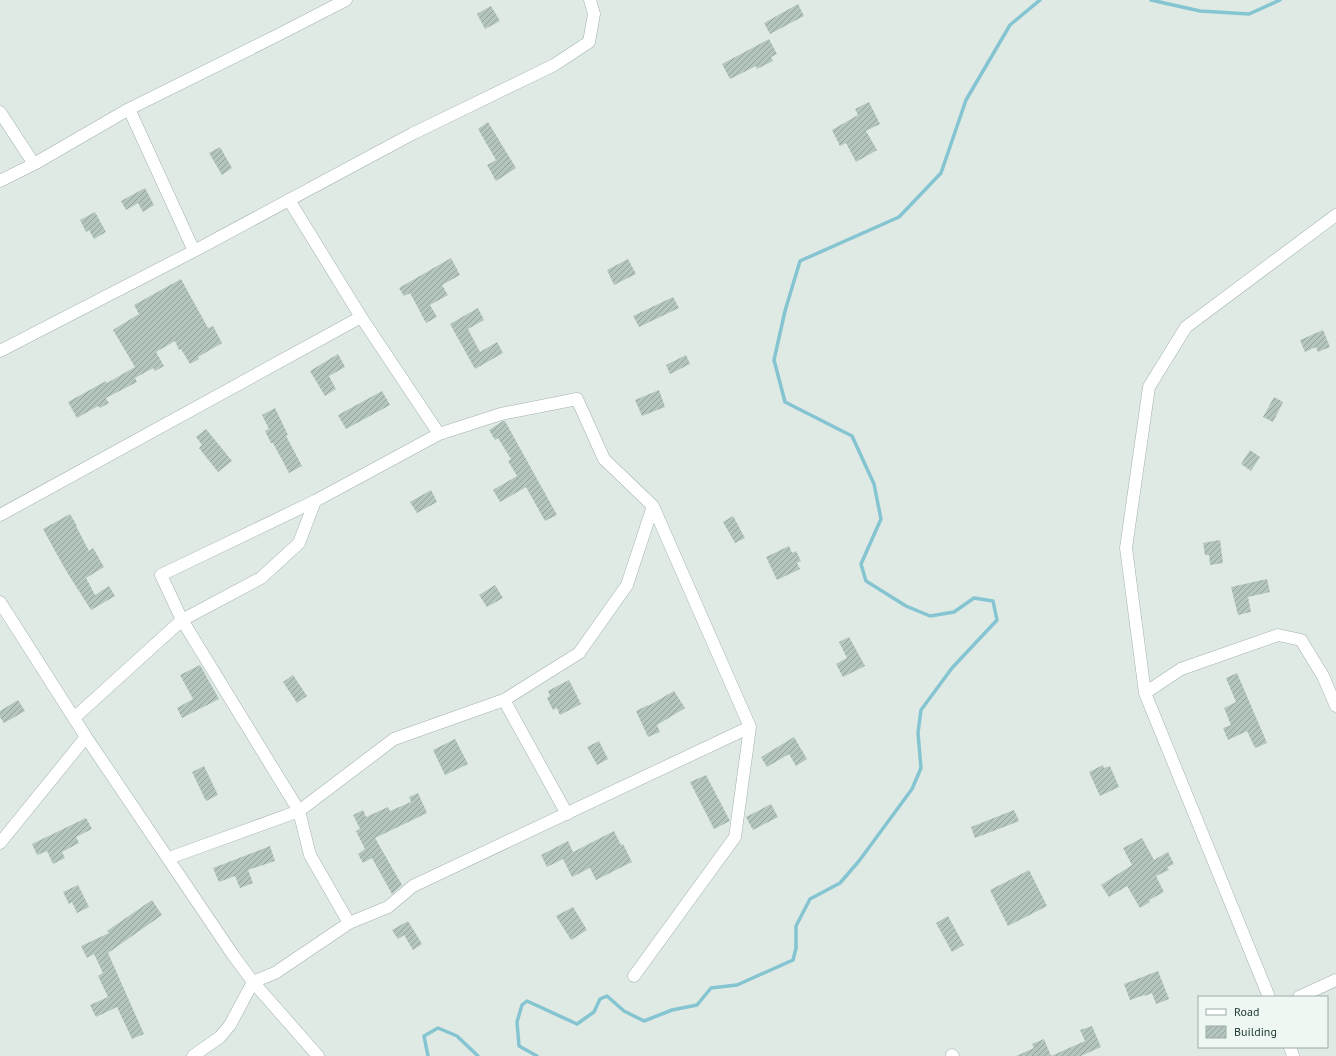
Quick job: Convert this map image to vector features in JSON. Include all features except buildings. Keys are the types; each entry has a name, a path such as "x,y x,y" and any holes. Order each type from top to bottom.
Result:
{"street":[{"path":"0,181 34,164 129,108 346,0"},
{"path":"0,351 194,251 412,134 554,65 589,42 594,14 590,0"},
{"path":"129,108 194,251"},
{"path":"0,112 34,164"},
{"path":"289,200 361,317 439,434"},
{"path":"1269,996 1145,693 1126,548 1149,387 1186,327 1336,215"},
{"path":"0,515 361,317"},
{"path":"349,923 310,856 299,811 182,620 161,575 315,501 439,434 501,414 577,399 604,459 653,506 750,726 735,838 634,976"},
{"path":"74,718 182,620 261,578 299,543 315,501"},
{"path":"169,858 299,811 394,739 504,700 579,653 627,585 653,506"},
{"path":"0,602 86,737 169,858 201,908 253,982 318,1056"},
{"path":"1145,693 1180,670 1278,635 1301,640 1323,676 1336,706"},
{"path":"504,700 567,814"},
{"path":"193,1056 220,1037 230,1024 253,982 275,973 349,923 388,907 413,886 750,726"},
{"path":"0,844 86,737"},
{"path":"1301,996 1336,980"}],"waterway":[{"path":"537,1056 519,1046 517,1022 522,1005 527,1001 577,1024 594,1012 600,999 607,996 624,1011 644,1021 672,1010 697,1005 711,988 737,985 793,960 796,948 796,926 810,899 840,883 859,861 912,789 921,768 918,733 921,710 952,668 997,620 993,601 974,598 954,612 930,616 906,606 866,581 861,564 881,519 874,484 852,436 785,402 774,360 785,311 800,261 899,217 941,173 966,100 1010,25 1040,0"},
{"path":"1151,0 1200,11 1249,14 1280,0"},
{"path":"428,1056 424,1036 438,1028 457,1036 478,1056"}]}
